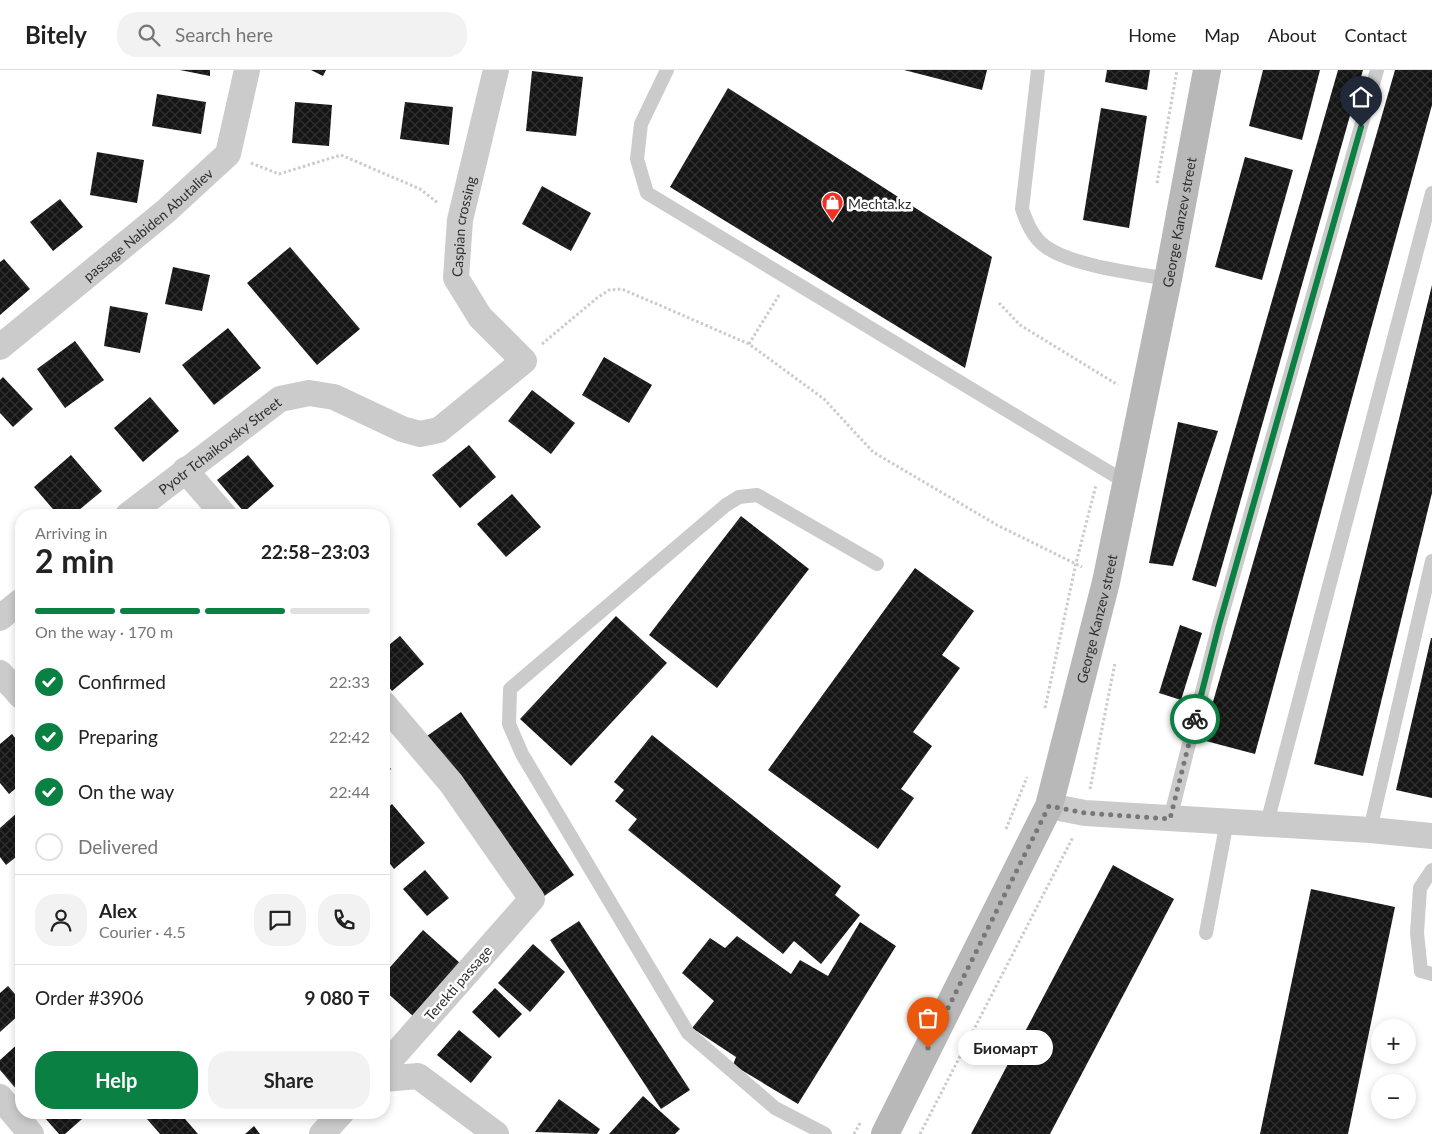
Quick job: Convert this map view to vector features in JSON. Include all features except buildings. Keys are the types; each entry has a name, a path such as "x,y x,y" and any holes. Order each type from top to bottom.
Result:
{"main road":[{"name":"George Kanzev street","path":"885,1134 1049,806 1106,582 1168,280 1207,70"}],"street":[{"path":"228,154 247,70"},
{"name":"Caspian crossing","path":"496,70 460,220 456,278 480,317 524,361"},
{"name":"passage Nabiden Abutaliev","path":"0,346 166,211 228,154"},
{"name":"Pyotr Tchaikovsky Street","path":"136,509 280,398 309,393 334,397 402,429 420,434 439,430 524,361"},
{"path":"185,470 219,509"},
{"path":"0,618 15,606"},
{"path":"0,673 15,689"},
{"name":"Terekti passage","path":"390,711 451,783 532,899 390,1060"},
{"path":"1049,806 1085,813 1267,823 1432,836"},
{"path":"390,1078 418,1076 496,1134"},
{"path":"0,1097 15,1115"},
{"path":"18,1119 31,1134"},
{"path":"322,1134 336,1119"}],"lane":[{"path":"667,70 640,124 637,159 647,193 788,280 1127,483"},
{"path":"1038,70 1022,209 1030,229 1045,246 1064,257 1168,280"},
{"path":"1170,819 1219,625 1377,70"},
{"path":"1267,823 1432,193"},
{"path":"825,1134 775,1108 688,1033 522,754 509,724 510,689 726,505 739,497 757,496 877,564"},
{"path":"1370,830 1432,561"},
{"path":"1206,933 1226,821"},
{"path":"1432,870 1420,888 1417,933 1421,972 1432,974"}],"path":[{"path":"1156,187 1177,70"},
{"path":"228,154 279,174 341,155 420,190 460,220"},
{"path":"749,344 788,280"},
{"path":"524,361 597,298 610,290 622,289 749,344 824,399 873,452 997,525 1076,563 1106,582"},
{"path":"999,303 1020,325 1118,385"},
{"path":"1116,394 1120,376"},
{"path":"1043,716 1076,563 1101,467"},
{"path":"1003,836 1029,773"},
{"path":"854,1134 863,1116"}],"way so far":[{"path":"928,1048 1049,806 1085,813 1170,819 1195,719"}],"place":[{"name":"Mechta.kz","path":"832,222"},
{"name":"Биомарт","path":"928,1048"}],"route":[{"path":"1195,719 1219,625 1361,127"}]}
